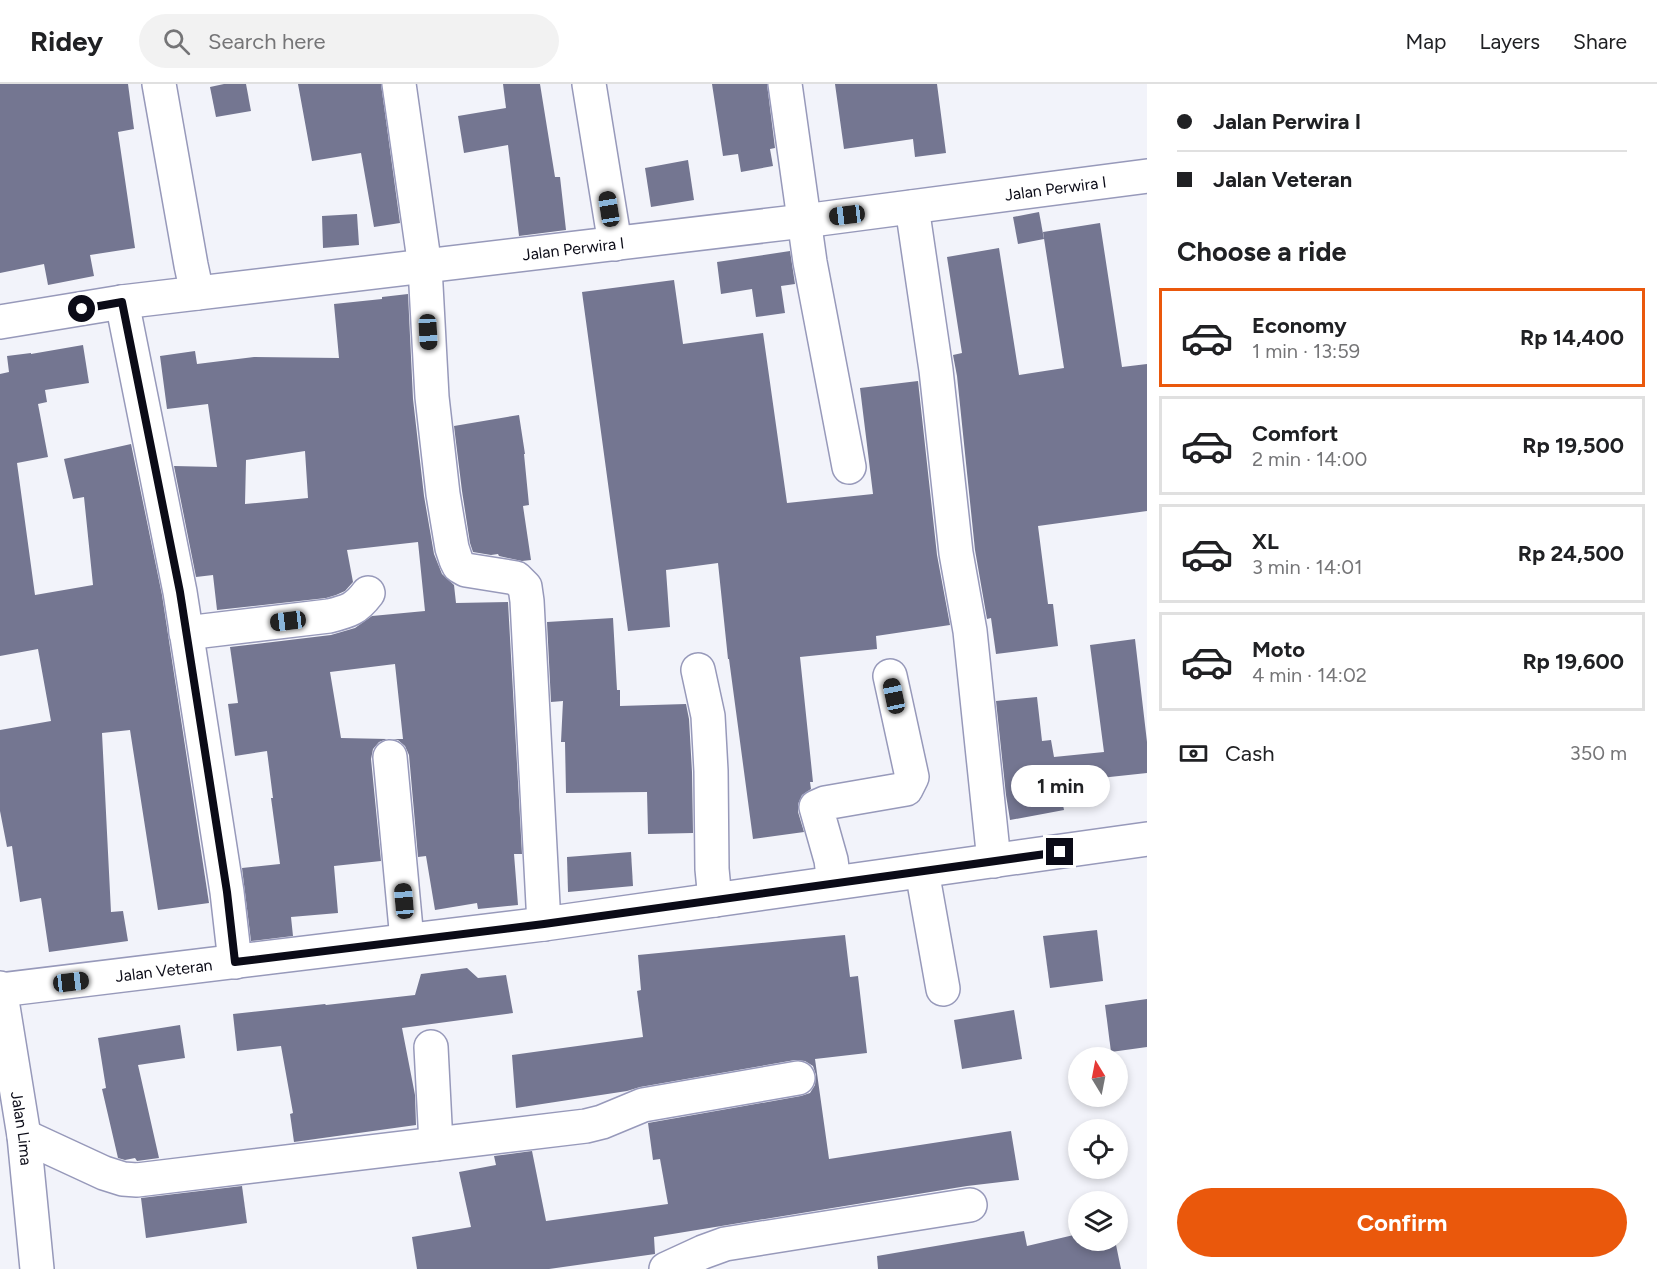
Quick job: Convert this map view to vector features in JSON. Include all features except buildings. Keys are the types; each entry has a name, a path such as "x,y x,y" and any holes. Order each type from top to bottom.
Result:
{"street":[{"path":"159,84 197,293"},
{"path":"399,84 425,267 432,397 443,494 452,548 459,566 466,570 516,578 525,587 544,924"},
{"path":"589,84 615,244"},
{"path":"785,84 810,262 849,467"},
{"name":"Jalan Perwira I","path":"0,322 122,302 804,221 1147,176"},
{"path":"912,207 936,370 956,553 970,631 994,861"},
{"path":"122,302 180,592 227,892 235,962"},
{"path":"186,633 329,616 350,610 359,604 368,593"},
{"path":"698,670 708,716 712,869 715,900"},
{"path":"834,883 831,860 816,807 825,803 906,789 912,777 890,676"},
{"path":"390,757 407,940"},
{"name":"Jalan Veteran","path":"0,990 544,924 1147,839"},
{"path":"921,871 943,989"},
{"name":"Jalan Lima","path":"0,990 24,1136 38,1269"},
{"path":"431,1047 436,1144"},
{"path":"24,1136 104,1173 123,1179 137,1180 586,1126 643,1105 798,1078"},
{"path":"673,1267 725,1244 970,1204"}],"route":[{"path":"82,309 122,302 180,592 227,892 235,962 544,924 1060,852"}]}
